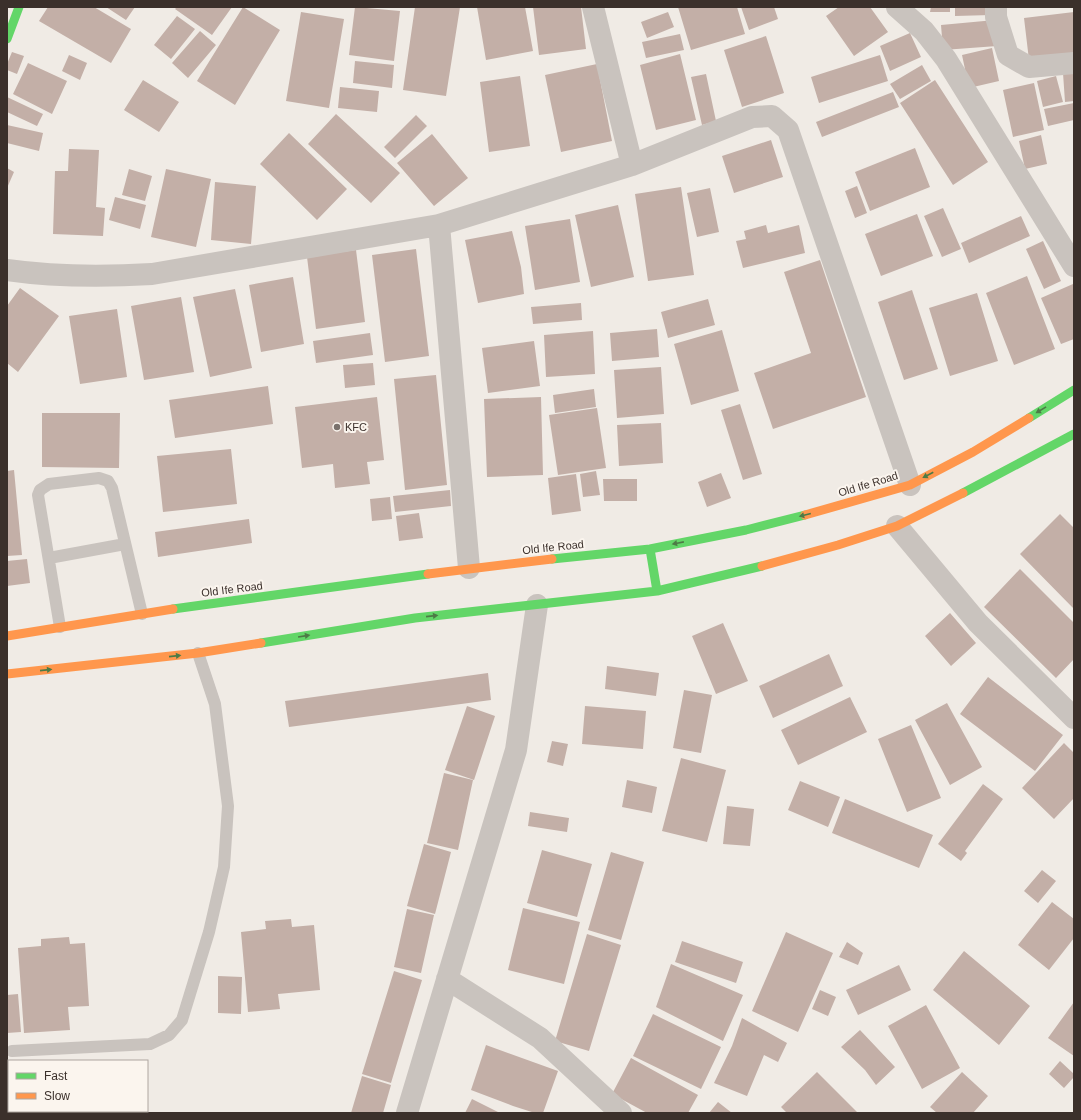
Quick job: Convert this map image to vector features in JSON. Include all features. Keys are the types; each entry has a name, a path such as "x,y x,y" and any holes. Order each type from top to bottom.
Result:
{"main road":[{"path":"7,39 19,7"},
{"name":"Old Ife Road","path":"7,636 142,614 468,568 650,549 754,528 841,506 910,484 973,452 1074,390"},
{"path":"7,674 198,653 415,618 657,591 838,545 897,526 984,483 1074,434"},
{"path":"650,549 657,591"}],"street":[{"path":"593,7 632,165"},
{"path":"897,7 924,31 946,60 1074,266"},
{"path":"996,7 996,17 1008,55 1028,67 1074,63"},
{"path":"7,270 46,276 104,277 152,274 439,225 632,165 752,117 772,116 788,130 910,484"},
{"path":"439,225 468,568"},
{"path":"897,526 978,623 1074,718"},
{"path":"407,1113 516,750 537,605"},
{"path":"447,979 540,1038 621,1113"}],"lane":[{"path":"60,627 38,495 42,487 49,484 98,478 108,481 112,488 142,614"},
{"path":"49,558 125,544"},
{"path":"12,1051 150,1044 169,1034 182,1020 209,932 224,867 228,806 215,704 198,653"}],"building":[{"path":"48,7 94,7 131,29 111,63 39,21"},
{"path":"106,7 135,7 126,20"},
{"path":"177,7 232,7 212,35 175,9"},
{"path":"243,7 280,30 235,105 197,81"},
{"path":"355,7 400,11 394,61 349,55"},
{"path":"415,7 460,7 446,96 403,90"},
{"path":"477,7 525,7 533,51 486,60"},
{"path":"533,7 581,7 586,49 539,55"},
{"path":"678,7 737,7 745,34 691,50"},
{"path":"741,7 774,7 778,19 749,30"},
{"path":"839,7 870,7 888,32 854,56 826,16"},
{"path":"931,7 950,7 950,12 930,12"},
{"path":"955,7 991,7 991,15 955,16"},
{"path":"301,12 344,19 329,108 286,101"},
{"path":"668,12 674,27 647,38 641,22"},
{"path":"1074,12 1074,55 1029,60 1024,18"},
{"path":"177,16 195,29 171,59 154,45"},
{"path":"995,20 997,46 943,50 941,25"},
{"path":"200,31 216,45 188,78 172,63"},
{"path":"910,33 921,57 890,71 880,46"},
{"path":"680,34 684,50 646,58 642,42"},
{"path":"766,36 784,93 742,107 724,50"},
{"path":"992,48 999,81 969,88 962,55"},
{"path":"12,52 24,56 17,74 7,70 7,64"},
{"path":"680,54 696,120 656,130 640,65"},
{"path":"69,55 87,63 80,80 62,71"},
{"path":"880,55 888,81 819,103 811,77"},
{"path":"355,61 394,65 392,88 353,83"},
{"path":"28,63 67,81 52,114 13,94"},
{"path":"597,64 612,141 561,152 545,75"},
{"path":"922,65 931,81 900,99 890,84"},
{"path":"1074,72 1074,101 1065,102 1063,73"},
{"path":"706,74 716,121 702,125 691,77"},
{"path":"520,76 530,146 489,152 480,82"},
{"path":"1056,76 1063,102 1043,107 1037,81"},
{"path":"143,80 179,102 159,132 124,110"},
{"path":"935,80 988,162 953,185 900,103"},
{"path":"1034,83 1044,130 1013,137 1003,90"},
{"path":"340,87 379,91 377,112 338,108"},
{"path":"893,92 899,107 822,137 816,122"},
{"path":"7,97 43,114 37,126 7,112"},
{"path":"1074,103 1074,120 1048,126 1044,109"},
{"path":"336,114 400,173 371,203 308,144"},
{"path":"416,115 427,126 395,158 384,147"},
{"path":"7,125 43,133 39,151 7,143"},
{"path":"289,133 347,189 317,220 260,164"},
{"path":"432,134 468,178 434,206 397,163"},
{"path":"1041,135 1047,164 1025,169 1019,141"},
{"path":"771,140 783,177 734,193 722,156"},
{"path":"915,148 930,187 870,211 855,172"},
{"path":"69,149 99,150 96,207 105,208 103,236 53,234 55,171 68,171"},
{"path":"7,168 14,172 7,188"},
{"path":"129,169 152,176 145,201 122,195"},
{"path":"166,169 211,179 196,247 151,237"},
{"path":"215,182 256,186 251,244 211,240"},
{"path":"857,186 867,213 855,218 845,191"},
{"path":"681,187 694,275 648,281 635,194"},
{"path":"710,188 719,232 697,237 687,193"},
{"path":"115,197 146,205 140,229 109,220"},
{"path":"618,205 634,277 591,287 575,215"},
{"path":"943,208 961,249 942,257 924,216"},
{"path":"917,214 933,256 881,276 865,234"},
{"path":"1021,216 1030,236 969,263 961,243"},
{"path":"570,219 580,282 535,290 525,226"},
{"path":"766,225 768,233 799,225 805,253 743,268 736,241 746,239 744,231"},
{"path":"512,231 521,267 524,294 478,303 465,240"},
{"path":"1043,241 1061,281 1044,289 1026,249"},
{"path":"416,249 429,356 385,362 372,255"},
{"path":"356,250 365,322 316,329 307,257"},
{"path":"820,260 866,397 773,429 754,373 811,353 784,272"},
{"path":"1027,276 1055,349 1014,365 986,293"},
{"path":"293,277 304,344 261,352 249,285"},
{"path":"1073,284 1074,339 1061,344 1041,298"},
{"path":"20,288 59,316 18,372 7,363 7,306"},
{"path":"235,289 252,368 210,377 193,297"},
{"path":"912,290 938,369 904,380 878,302"},
{"path":"977,293 998,361 950,376 929,308"},
{"path":"181,297 194,372 144,380 131,306"},
{"path":"708,299 715,325 668,338 661,312"},
{"path":"581,303 582,320 533,324 531,307"},
{"path":"117,309 127,377 80,384 69,316"},
{"path":"657,329 659,357 612,361 610,333"},
{"path":"722,330 739,391 691,405 674,344"},
{"path":"593,331 595,374 546,377 544,335"},
{"path":"370,333 373,355 316,363 313,341"},
{"path":"534,341 540,386 488,393 482,348"},
{"path":"373,363 375,385 345,388 343,365"},
{"path":"661,367 664,414 617,418 614,370"},
{"path":"436,375 447,485 405,490 394,379"},
{"path":"268,386 273,424 175,438 169,400"},
{"path":"594,389 596,407 555,413 553,395"},
{"path":"377,397 384,460 367,462 370,484 335,488 333,464 302,468 295,407"},
{"path":"541,397 543,475 487,477 484,399"},
{"path":"740,404 762,474 743,480 721,410"},
{"path":"597,408 606,468 558,475 549,415"},
{"path":"42,413 120,413 119,468 42,467"},
{"path":"661,423 663,463 619,466 617,425"},
{"path":"231,449 237,504 163,512 157,456"},
{"path":"14,470 22,555 7,556 7,471"},
{"path":"596,471 600,495 583,497 580,474"},
{"path":"721,473 731,498 707,507 698,482"},
{"path":"576,474 581,511 552,515 548,478"},
{"path":"603,479 637,479 637,501 604,501"},
{"path":"450,490 451,506 395,512 393,496"},
{"path":"390,497 392,519 372,521 370,499"},
{"path":"419,513 423,538 399,541 396,516"},
{"path":"1060,514 1074,528 1074,609 1020,554"},
{"path":"249,519 252,543 158,557 155,532"},
{"path":"27,559 30,583 7,586 7,561"},
{"path":"1020,569 1074,623 1074,659 1056,678 984,607"},
{"path":"950,613 976,643 951,666 925,636"},
{"path":"723,623 748,681 716,694 692,636"},
{"path":"829,654 843,686 773,718 759,686"},
{"path":"607,666 659,673 656,696 605,689"},
{"path":"488,673 491,700 289,727 285,701"},
{"path":"988,677 1063,735 1035,771 960,714"},
{"path":"684,690 712,695 701,753 673,748"},
{"path":"850,697 867,732 798,765 781,730"},
{"path":"947,703 982,767 950,785 915,720"},
{"path":"467,706 495,716 474,780 445,770"},
{"path":"585,706 646,711 643,749 582,744"},
{"path":"911,725 941,798 907,812 878,739"},
{"path":"552,741 568,744 563,766 547,762"},
{"path":"1064,743 1074,753 1074,798 1054,819 1022,788"},
{"path":"681,758 726,770 707,842 662,831"},
{"path":"444,773 473,780 458,850 427,843"},
{"path":"627,780 657,787 652,813 622,807"},
{"path":"800,781 840,797 828,827 788,810"},
{"path":"983,784 1003,799 965,851 967,853 961,861 938,844"},
{"path":"845,799 933,835 919,868 832,833"},
{"path":"727,806 754,809 750,846 723,844"},
{"path":"530,812 569,818 567,832 528,826"},
{"path":"424,844 451,852 435,914 407,906"},
{"path":"542,850 592,864 577,917 527,903"},
{"path":"611,852 644,862 621,940 588,930"},
{"path":"1042,870 1056,881 1038,903 1024,891"},
{"path":"1052,902 1074,919 1074,938 1049,970 1018,945"},
{"path":"523,908 580,922 564,984 508,970"},
{"path":"407,909 434,915 421,973 394,967"},
{"path":"291,919 292,927 314,925 320,990 278,994 280,1009 248,1012 241,932 266,929 265,921"},
{"path":"786,932 833,953 798,1032 752,1011"},
{"path":"587,934 621,945 589,1051 555,1041"},
{"path":"69,937 70,944 85,943 89,1006 68,1007 70,1030 24,1033 18,948 41,946 41,939"},
{"path":"682,941 743,962 736,983 675,962"},
{"path":"847,942 863,953 858,965 839,957"},
{"path":"964,951 1030,1006 999,1045 933,990"},
{"path":"671,964 743,995 723,1041 656,1007"},
{"path":"899,965 911,990 858,1015 846,990"},
{"path":"394,971 422,980 391,1083 362,1074"},
{"path":"218,976 242,977 241,1014 218,1013"},
{"path":"820,990 836,997 828,1016 812,1009"},
{"path":"18,994 21,1032 7,1033 7,995"},
{"path":"1074,1002 1074,1056 1048,1038"},
{"path":"926,1005 960,1068 922,1089 888,1026"},
{"path":"653,1014 721,1047 701,1089 633,1056"},
{"path":"742,1018 787,1043 778,1062 764,1055 747,1096 714,1083 732,1046"},
{"path":"860,1030 895,1067 876,1085 865,1070 841,1047"},
{"path":"486,1045 558,1071 543,1113 535,1113 513,1106 471,1090"},
{"path":"631,1058 698,1095 688,1113 647,1113 612,1094"},
{"path":"1060,1061 1074,1074 1074,1077 1064,1088 1049,1074"},
{"path":"817,1072 858,1113 787,1113 781,1107"},
{"path":"962,1072 988,1096 973,1113 937,1113 930,1107"},
{"path":"362,1076 391,1085 383,1113 351,1113"},
{"path":"472,1099 500,1113 465,1113"},
{"path":"718,1102 732,1113 709,1113"}],"traffic: fast":[{"path":"7,39 19,7"},
{"path":"1029,418 1074,390"},
{"path":"963,493 1074,434"},
{"path":"552,559 650,549 746,530 805,515"},
{"path":"650,549 657,591"},
{"path":"261,643 415,618 657,591 762,566"},
{"path":"173,609 428,574"}],"traffic: slow":[{"path":"805,515 910,485 973,452 1029,418"},
{"path":"762,566 838,545 897,526 963,493"},
{"path":"428,574 552,559"},
{"path":"7,636 173,609"},
{"path":"7,674 198,653 261,643"}],"place":[{"name":"KFC","path":"337,427"}]}
